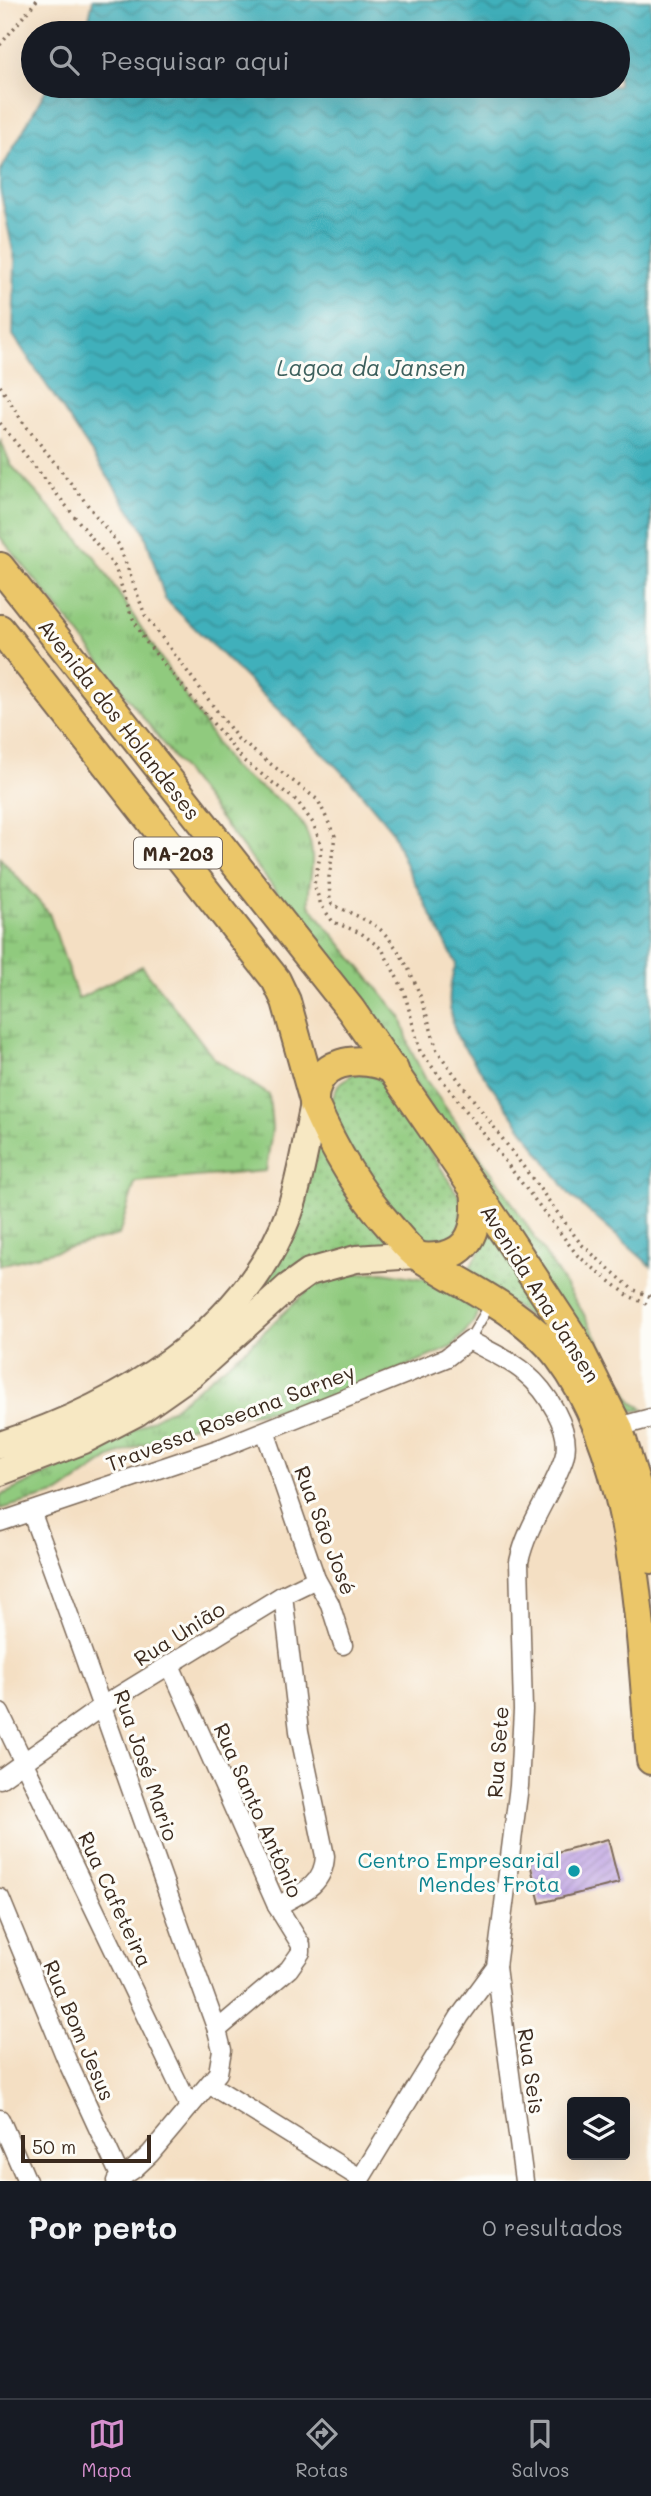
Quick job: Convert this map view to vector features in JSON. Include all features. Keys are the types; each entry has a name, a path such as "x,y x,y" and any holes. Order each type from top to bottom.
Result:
{"main road":[{"name":"Avenida dos Holandeses","path":"0,568 351,1010 394,1070"},
{"path":"0,587 154,781 184,800"},
{"name":"Avenida dos Holandeses","path":"0,629 276,980 286,1002 314,1102"},
{"path":"0,1444 69,1420 120,1394 181,1353 227,1310 262,1266 289,1212 320,1078 340,1064 368,1061 394,1070"},
{"name":"MA-203","path":"394,1070 475,1189"},
{"name":"MA-203","path":"314,1102 355,1183 371,1206 417,1256"},
{"path":"0,1472 84,1440 135,1413 193,1373 288,1287 309,1272 356,1259 446,1256 467,1243 476,1221 475,1189"},
{"name":"Avenida Ana Jansen","path":"475,1189 573,1337 618,1427 638,1491 651,1559"},
{"name":"Avenida Ana Jansen","path":"417,1256 525,1325 558,1357 582,1394 616,1488 631,1554 651,1760"}],"street":[{"name":"Travessa Roseana Sarney","path":"0,1522 32,1514 265,1431 446,1358 469,1340"},
{"name":"Rua Sete","path":"360,2180 460,2016 496,1967 519,1786 523,1723 524,1663 518,1604 519,1562 523,1542 565,1455 561,1423 534,1381 512,1364 469,1340"},
{"path":"618,1427 651,1418"},
{"name":"Rua São José","path":"265,1431 316,1579 330,1604 343,1645"},
{"name":"Rua José Mario","path":"32,1514 104,1705 132,1796 217,2030 222,2056 218,2073 209,2084"},
{"name":"Rua União","path":"0,1779 104,1705 283,1595 316,1579"},
{"path":"276,1906 318,1882 325,1868 325,1856 299,1731 283,1595"},
{"name":"Rua Santo Antônio","path":"170,1665 276,1906 302,1948 299,1958 289,1969 217,2030"},
{"name":"Rua Cafeteira","path":"0,1713 25,1760 189,2106"},
{"name":"Rua Bom Jesus","path":"0,1898 118,2180"},
{"name":"Rua Seis","path":"496,1967 524,2181"},
{"path":"118,2180 150,2154 209,2084 360,2180"},
{"path":"0,2119 27,2181"}],"lane":[{"path":"469,1340 491,1303"}],"path":[{"path":"0,45 37,0"},
{"path":"0,386 22,421 119,545 145,615 238,739 318,800 335,836 328,877 330,903 382,931 409,970 428,1016 437,1051 581,1244 632,1289 651,1297"},
{"path":"0,423 115,567 131,615 146,642 244,761 297,801 313,823 323,847 314,884 321,905 333,922 362,933 382,950 404,991 420,1051 428,1062 578,1256 629,1297 651,1306"}],"green space":[{"path":"0,439 11,465 95,557 232,767 283,804 303,825 312,856 309,905 401,1017 411,1051 426,1080 502,1187 582,1311 632,1402 646,1410 625,1411 371,1015 69,621 0,537"},
{"path":"0,858 49,913 78,999 142,966 215,1059 269,1095 272,1129 266,1171 135,1182 119,1235 0,1265"},
{"path":"353,1074 370,1074 388,1085 465,1206 456,1238 439,1244 418,1238 381,1199 351,1157 329,1107 338,1085"},
{"path":"314,1139 394,1247 267,1290 265,1276"},
{"path":"493,1230 547,1311 545,1327 466,1274"},
{"path":"383,1272 425,1279 480,1307 473,1323 452,1347 315,1404 205,1421 113,1456 59,1493 0,1509 0,1496 92,1453 173,1408 246,1349 313,1285 345,1274"}],"water":[{"name":"Lagoa da Jansen","path":"93,0 651,0 651,1266 570,1195 458,1039 449,1001 456,963 407,868 391,829 351,781 165,599 144,531 13,335 15,261 0,189 0,172 41,98 630,98 630,21 87,21"}],"building":[{"name":"Centro Empresarial Mendes Frota","path":"608,1839 619,1883 540,1903 529,1859"}],"place":[{"name":"Centro Empresarial Mendes Frota","path":"574,1871"}]}
